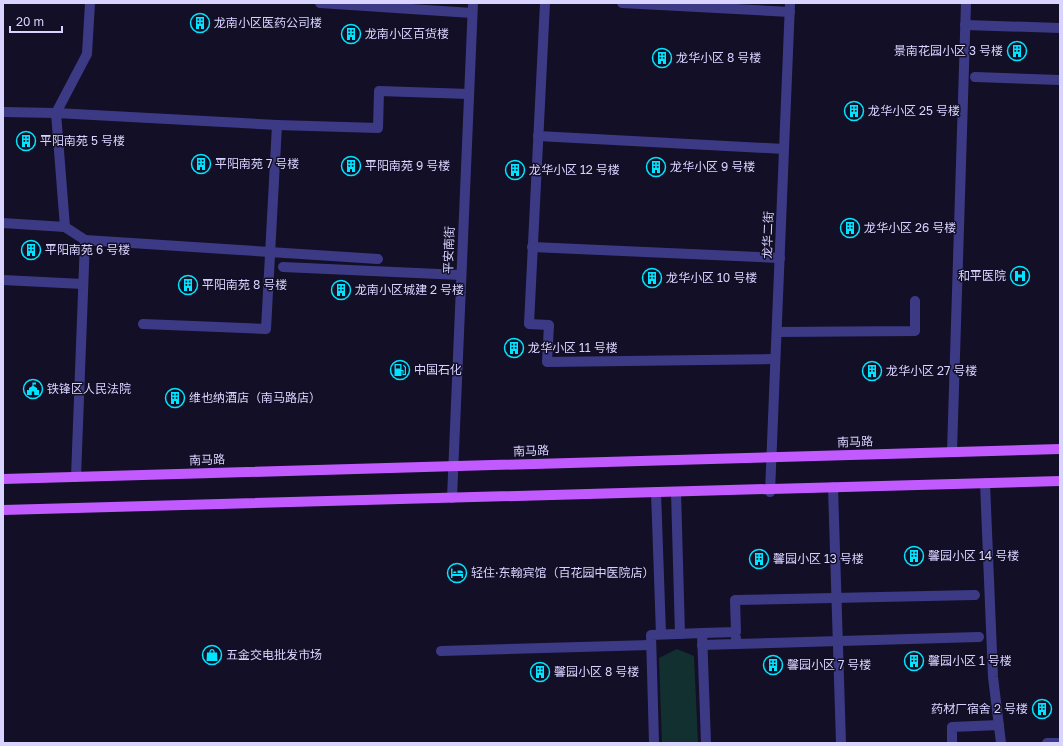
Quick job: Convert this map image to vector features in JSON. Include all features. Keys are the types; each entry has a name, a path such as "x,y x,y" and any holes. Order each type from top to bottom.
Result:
{"main road":[{"name":"南马路","path":"3,479 1060,449"},
{"path":"3,510 656,492 770,491 833,487 1060,481"}],"street":[{"path":"64,227 56,113 87,54 90,3"},
{"path":"320,3 472,8"},
{"path":"544,3 529,324 549,325 547,362 776,359"},
{"path":"622,3 790,8"},
{"path":"952,452 966,3"},
{"name":"平安南街","path":"452,498 472,8"},
{"name":"龙华二街","path":"770,491 790,8"},
{"path":"965,25 1060,28"},
{"path":"975,77 1060,80"},
{"path":"3,112 56,113 277,125 378,128 379,91 469,94"},
{"path":"142,324 266,329 277,125"},
{"path":"538,136 784,149"},
{"path":"3,223 64,227 85,240 378,259"},
{"path":"76,477 85,240"},
{"path":"532,247 780,258"},
{"path":"283,267 461,276"},
{"path":"3,280 83,284"},
{"path":"777,332 915,331 915,301"},
{"path":"986,483 993,677 1001,743"},
{"path":"833,487 841,743"},
{"path":"656,492 660,634"},
{"path":"676,492 680,634"},
{"path":"736,644 735,600 975,595"},
{"path":"654,743 651,635 736,632"},
{"path":"702,633 706,743"},
{"path":"702,646 979,637"},
{"path":"440,652 651,646"},
{"path":"952,743 952,727 999,725"},
{"path":"1048,743 1060,743"}],"green space":[{"path":"677,649 694,656 698,743 662,743 659,658"}],"place":[{"name":"龙南小区医药公司楼","path":"200,23"},
{"name":"龙南小区百货楼","path":"351,34"},
{"name":"景南花园小区 3 号楼","path":"1017,51"},
{"name":"龙华小区 8 号楼","path":"662,58"},
{"name":"龙华小区 25 号楼","path":"854,111"},
{"name":"平阳南苑 5 号楼","path":"26,141"},
{"name":"平阳南苑 7 号楼","path":"201,164"},
{"name":"平阳南苑 9 号楼","path":"351,166"},
{"name":"龙华小区 9 号楼","path":"656,167"},
{"name":"龙华小区 12 号楼","path":"515,170"},
{"name":"龙华小区 26 号楼","path":"850,228"},
{"name":"平阳南苑 6 号楼","path":"31,250"},
{"name":"和平医院","path":"1020,276"},
{"name":"龙华小区 10 号楼","path":"652,278"},
{"name":"平阳南苑 8 号楼","path":"188,285"},
{"name":"龙南小区城建 2 号楼","path":"341,290"},
{"name":"龙华小区 11 号楼","path":"514,348"},
{"name":"中国石化","path":"400,370"},
{"name":"龙华小区 27 号楼","path":"872,371"},
{"name":"铁锋区人民法院","path":"33,389"},
{"name":"维也纳酒店（南马路店）","path":"175,398"},
{"name":"馨园小区 14 号楼","path":"914,556"},
{"name":"馨园小区 13 号楼","path":"759,559"},
{"name":"轻住·东翰宾馆（百花园中医院店）","path":"457,573"},
{"name":"五金交电批发市场","path":"212,655"},
{"name":"馨园小区 1 号楼","path":"914,661"},
{"name":"馨园小区 7 号楼","path":"773,665"},
{"name":"馨园小区 8 号楼","path":"540,672"},
{"name":"药材厂宿舍 2 号楼","path":"1042,709"}]}
